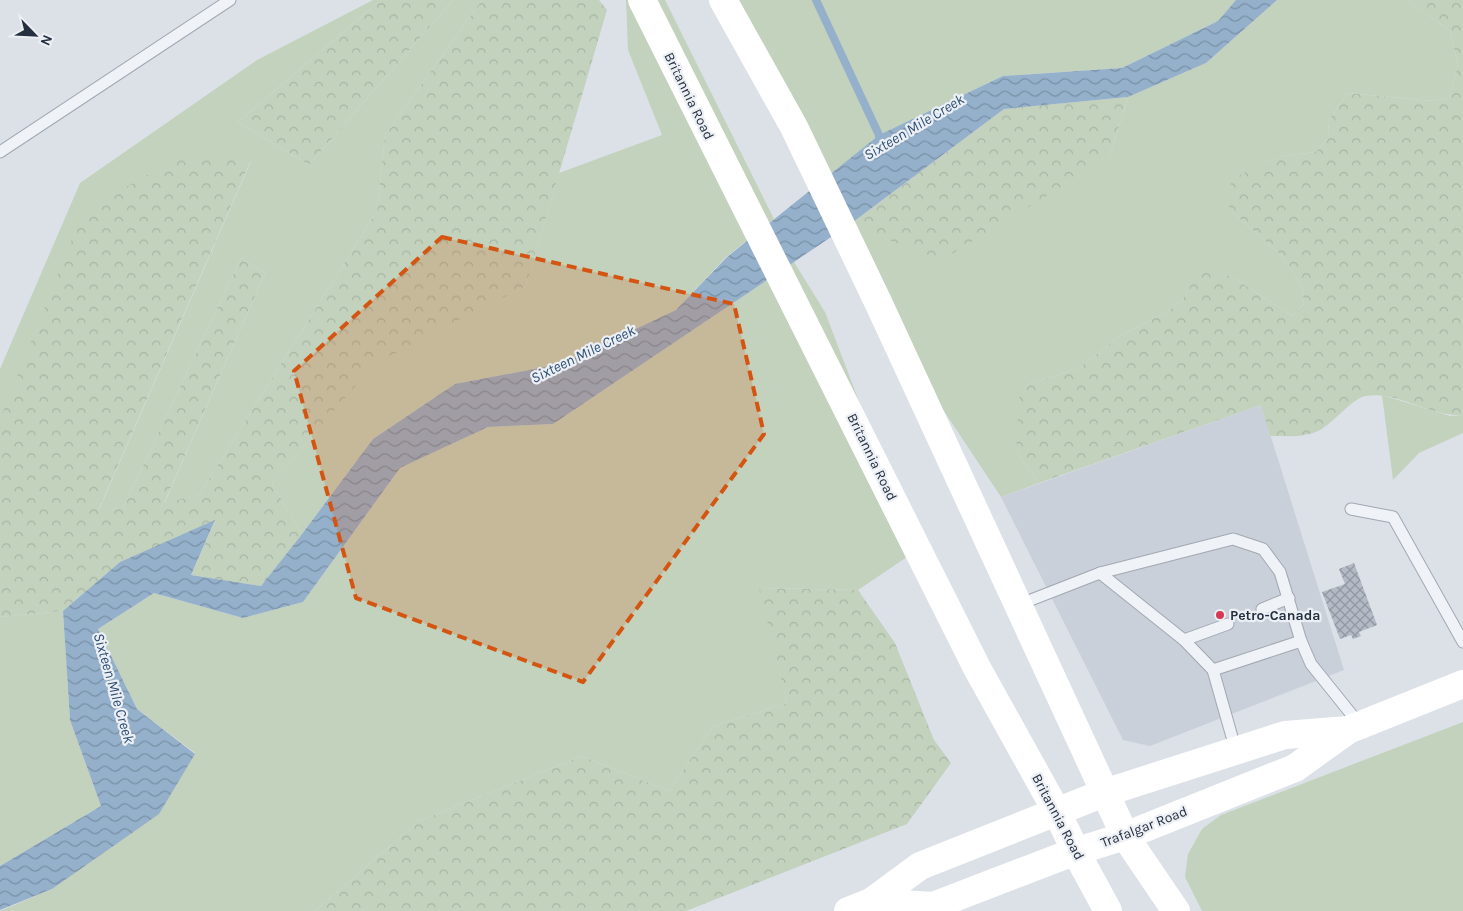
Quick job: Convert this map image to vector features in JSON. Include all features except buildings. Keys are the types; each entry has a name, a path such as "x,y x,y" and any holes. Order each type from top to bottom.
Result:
{"main road":[{"name":"Britannia Road","path":"642,0 977,668 1057,812 1108,911"},
{"path":"723,0 794,127 878,302 1125,836 1176,911"},
{"name":"Trafalgar Road","path":"860,906 933,906 1076,852 1125,836 1295,768 1354,728 1463,684"},
{"name":"Trafalgar Road","path":"860,906 920,866 1104,793 1237,752 1285,735 1354,728"}],"lane":[{"path":"0,152 230,0"},
{"path":"1351,509 1393,517 1463,642"},
{"path":"1018,605 1100,573 1232,539 1263,549 1280,572 1300,641 1311,664 1354,728"},
{"path":"1100,573 1184,640 1213,670 1237,752"},
{"path":"1262,610 1289,598"},
{"path":"1184,640 1228,624"},
{"path":"1213,670 1300,641"}],"highlighted area":[{"path":"442,237 734,304 764,434 583,682 356,598 294,371"}],"shaded area":[{"path":"1261,405 1344,670 1150,746 1123,740 1001,497"}],"green space":[{"path":"373,0 381,0 238,122 309,165 453,0 482,0 385,135 377,211 199,495 164,504 265,273 241,258 123,508 99,510 251,161 0,419 0,369 80,183 257,60"},
{"path":"381,0 453,0 309,165 238,122"},
{"path":"482,0 599,0 607,10 526,286 374,364 272,484 302,534 261,586 191,575 215,521 120,562 63,611 0,617 0,419 83,212 182,155 251,160 99,509 123,508 241,258 265,273 164,503 199,495 377,211 385,135"},
{"path":"626,0 665,0 774,219 726,257 676,310 561,364 455,384 373,439 302,534 272,484 374,363 526,286 559,173 662,135 628,50"},
{"path":"714,0 1236,0 1218,21 1122,68 1003,76 879,135 812,189"},
{"path":"1277,0 1407,0 1450,31 1458,65 1449,98 1432,101 1348,93 1328,121 1329,137 1316,152 1282,156 1234,178 1230,210 1282,256 1302,286 1304,304 1292,316 1231,276 1198,272 1182,301 1168,311 1120,336 1079,368 1030,384 1016,451 1039,483 1001,497 859,283 849,225 1109,158 1128,97 1206,63"},
{"path":"1407,0 1463,0 1463,415 1438,412 1389,397 1366,396 1355,401 1325,427 1314,433 1296,436 1270,436 1261,405 1039,483 1016,451 1019,398 1030,384 1079,368 1120,336 1168,311 1182,301 1198,271 1231,276 1292,316 1304,304 1302,286 1282,256 1230,210 1226,193 1234,178 1250,170 1282,156 1316,152 1329,137 1328,121 1348,93 1432,101 1449,98 1458,65 1450,31"},
{"path":"1128,97 1109,158 942,260 849,225 1004,109"},
{"path":"794,262 825,312 916,551 858,590 760,588 787,703 713,726 669,791 582,756 419,821 315,911 0,911 52,889 195,753 137,709 98,629 154,593 243,618 303,602 400,468 488,427 553,424"},
{"path":"1382,395 1450,416 1463,415 1463,433 1419,453 1393,480"},
{"path":"759,588 858,590 895,643 934,740 951,763 907,824 686,911 315,911 419,821 582,756 669,791 713,726 787,703"},
{"path":"63,611 70,720 101,806 0,866 0,617"},
{"path":"1463,722 1463,911 1202,911 1185,877 1188,854 1202,829 1221,815"}],"water":[{"name":"Sixteen Mile Creek","path":"1236,0 1277,0 1206,63 1128,97 1004,109 849,225 553,424 488,427 400,468 303,602 243,618 154,593 98,629 137,709 195,754 159,814 52,889 0,910 0,866 101,806 70,720 63,611 120,562 215,520 191,575 261,586 373,439 455,384 561,364 676,310 727,257 879,135 1003,76 1122,68 1218,21"}],"waterway":[{"name":"Sixteen Mile Creek","path":"816,0 879,135 879,144"}],"place":[{"name":"Petro-Canada","path":"1220,615"}]}
